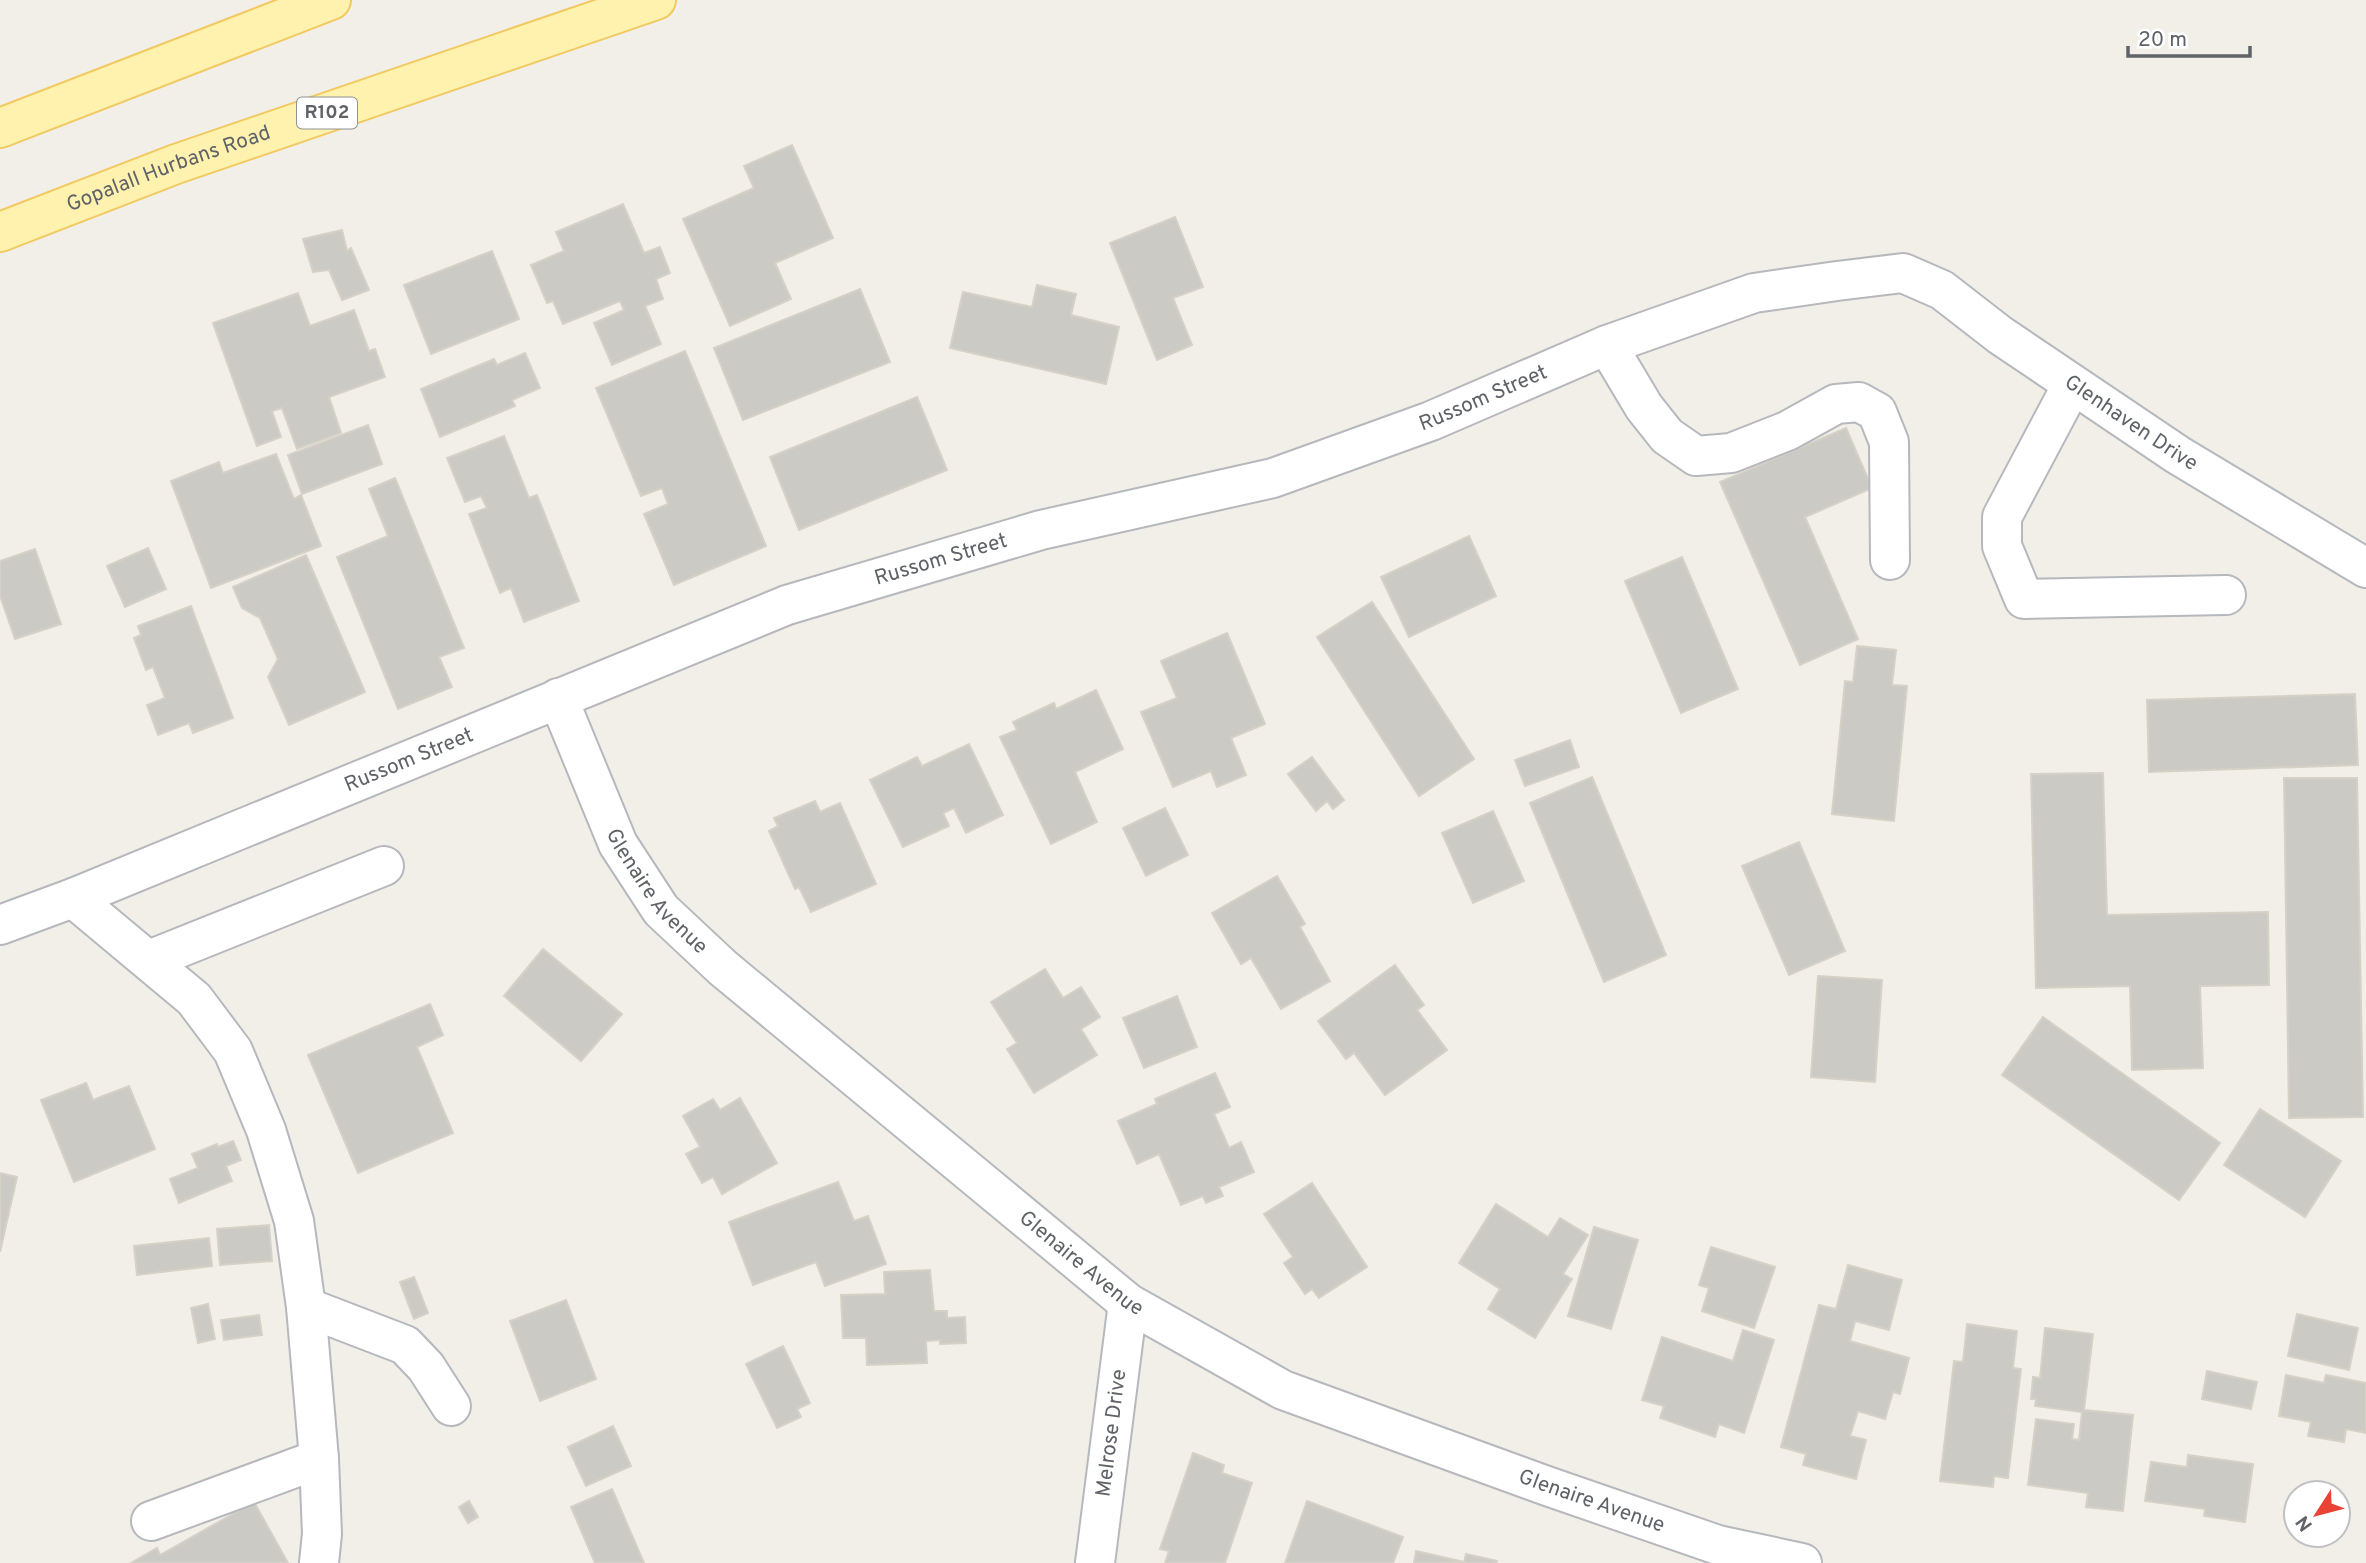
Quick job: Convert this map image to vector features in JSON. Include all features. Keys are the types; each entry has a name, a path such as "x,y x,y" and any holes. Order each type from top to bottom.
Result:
{"main road":[{"path":"0,128 331,0"},
{"name":"Gopalall Hurbans Road","path":"0,232 176,164 656,0"}],"street":[{"name":"Russom Street","path":"0,925 73,898 787,605 1041,530 1273,478 1431,421 1607,345 1754,293 1903,273"},
{"name":"Glenhaven Drive","path":"1903,273 1942,290 2072,386 2178,455 2366,568"},
{"path":"1607,345 1644,407 1667,436 1696,456 1731,453 1787,431 1836,404 1859,402 1877,412 1889,442 1890,560"},
{"path":"2072,386 2002,517 2002,545 2024,599 2226,595"},
{"name":"Glenaire Avenue","path":"558,698 618,844 661,910 723,968 1128,1303 1283,1390 1546,1486 1718,1545 1802,1563"},
{"path":"149,960 384,866"},
{"path":"73,898 194,999 233,1051 266,1130 294,1221 306,1307 319,1459 322,1534 318,1563"},
{"name":"Melrose Drive","path":"1095,1563 1128,1303"},
{"path":"306,1307 405,1345 426,1367 451,1406"},
{"path":"151,1521 319,1459"}],"building":[{"path":"792,145 833,238 775,263 791,299 730,326 683,219 754,188 744,166"},
{"path":"623,204 644,253 660,247 670,273 656,279 663,299 645,306 661,344 612,365 594,323 624,310 620,301 563,324 553,301 547,303 531,265 564,251 556,232"},
{"path":"1175,217 1203,287 1173,298 1192,345 1157,360 1110,243"},
{"path":"342,230 347,251 351,248 369,290 342,300 329,270 313,272 303,239"},
{"path":"492,251 519,319 431,354 404,285"},
{"path":"1037,285 1076,294 1071,315 1119,327 1106,384 950,348 963,292 1032,307"},
{"path":"860,289 890,362 743,420 714,348"},
{"path":"298,293 310,326 354,310 369,351 375,349 385,377 329,397 341,433 297,449 282,408 272,411 281,437 257,446 213,323"},
{"path":"685,351 766,546 674,585 644,514 668,504 662,488 641,496 596,388"},
{"path":"525,353 540,388 512,400 515,406 440,437 421,389 494,359 497,365"},
{"path":"917,397 947,470 799,530 770,457"},
{"path":"368,425 382,464 302,494 288,455"},
{"path":"1846,428 1872,488 1805,517 1858,639 1800,665 1720,482"},
{"path":"504,436 529,498 537,495 579,601 524,622 511,588 500,593 469,514 487,508 481,496 465,502 447,458"},
{"path":"276,454 294,499 301,495 321,546 211,588 171,481 219,462 223,473"},
{"path":"395,478 464,648 439,657 452,687 398,709 337,557 388,536 369,489"},
{"path":"1469,536 1496,596 1409,637 1381,577"},
{"path":"148,548 166,589 125,607 107,566"},
{"path":"35,549 61,624 15,639 0,596 0,561"},
{"path":"306,555 365,692 289,725 268,677 278,659 260,618 242,608 233,587"},
{"path":"1682,557 1738,689 1681,713 1625,581"},
{"path":"1372,602 1474,759 1419,796 1317,637"},
{"path":"191,606 233,718 193,733 189,723 158,735 147,705 165,698 153,667 146,670 134,638 141,635 138,626"},
{"path":"1227,633 1265,724 1231,738 1246,775 1217,787 1211,771 1173,787 1141,712 1177,698 1161,661"},
{"path":"1857,646 1896,650 1892,685 1907,686 1894,821 1832,814 1845,681 1853,682"},
{"path":"1096,690 1123,749 1075,772 1097,822 1051,844 1000,737 1017,730 1013,722 1054,703 1056,709"},
{"path":"2355,694 2358,765 2149,772 2147,700"},
{"path":"1570,740 1579,767 1525,786 1515,760"},
{"path":"969,744 1003,815 966,833 954,808 943,813 949,826 903,847 870,780 917,757 922,766"},
{"path":"1312,757 1344,800 1333,809 1327,801 1316,811 1288,774"},
{"path":"2103,773 2107,915 2268,912 2269,985 2200,986 2203,1068 2132,1070 2130,986 2036,988 2031,774"},
{"path":"1592,777 1666,955 1604,982 1530,803"},
{"path":"2284,778 2357,778 2363,1117 2289,1118"},
{"path":"815,801 820,812 840,803 876,884 811,912 799,887 795,889 769,831 778,826 774,818"},
{"path":"1165,808 1188,855 1146,876 1123,828"},
{"path":"1493,811 1524,881 1473,903 1442,833"},
{"path":"1799,842 1845,951 1789,975 1742,866"},
{"path":"1277,876 1305,924 1300,927 1330,981 1281,1009 1251,958 1241,964 1212,913"},
{"path":"543,949 622,1014 581,1061 504,996"},
{"path":"1395,965 1424,1005 1417,1010 1447,1050 1385,1095 1354,1053 1346,1059 1318,1021"},
{"path":"1045,969 1063,998 1081,987 1100,1017 1081,1029 1097,1055 1034,1093 1007,1049 1017,1043 991,1002"},
{"path":"1818,976 1882,980 1875,1082 1811,1077"},
{"path":"1177,996 1197,1047 1144,1068 1123,1018"},
{"path":"430,1004 443,1035 417,1047 453,1133 358,1173 308,1055"},
{"path":"2043,1017 2220,1143 2179,1200 2002,1075"},
{"path":"1215,1073 1230,1107 1214,1114 1229,1148 1241,1142 1254,1172 1219,1187 1223,1196 1206,1203 1203,1196 1181,1205 1159,1154 1137,1164 1118,1121 1157,1104 1155,1099"},
{"path":"86,1083 93,1100 129,1086 155,1149 74,1182 41,1100"},
{"path":"740,1098 777,1163 722,1194 713,1177 702,1183 686,1154 700,1147 683,1116 713,1099 720,1110"},
{"path":"2260,1109 2341,1161 2305,1217 2224,1165"},
{"path":"233,1141 241,1160 226,1166 232,1181 179,1203 170,1179 198,1168 192,1154"},
{"path":"0,1173 17,1177 0,1252"},
{"path":"838,1182 854,1221 868,1216 886,1264 825,1286 816,1262 753,1285 729,1222"},
{"path":"1312,1183 1367,1267 1319,1298 1312,1289 1305,1294 1284,1263 1293,1257 1264,1214"},
{"path":"1496,1204 1548,1237 1560,1218 1588,1235 1563,1274 1572,1279 1535,1338 1488,1309 1500,1289 1459,1263"},
{"path":"269,1225 272,1261 220,1265 217,1229"},
{"path":"1594,1227 1638,1240 1611,1329 1568,1316"},
{"path":"209,1238 212,1266 137,1275 134,1246"},
{"path":"1711,1247 1775,1267 1754,1328 1702,1311 1709,1288 1699,1285"},
{"path":"1848,1265 1902,1280 1889,1330 1855,1321 1850,1341 1909,1358 1900,1394 1893,1392 1885,1419 1858,1411 1850,1436 1866,1440 1856,1479 1803,1465 1806,1454 1781,1447 1819,1305 1836,1309"},
{"path":"930,1270 934,1311 947,1311 947,1318 965,1317 966,1343 940,1344 940,1340 926,1341 927,1363 867,1365 866,1338 843,1338 841,1295 885,1294 884,1272"},
{"path":"414,1277 428,1313 414,1319 400,1282"},
{"path":"566,1300 596,1379 540,1401 510,1321"},
{"path":"208,1304 215,1339 198,1343 191,1308"},
{"path":"2297,1314 2358,1328 2349,1370 2288,1356"},
{"path":"259,1315 262,1335 224,1340 221,1320"},
{"path":"1967,1324 2017,1331 2013,1368 2021,1369 2008,1478 1994,1476 1993,1487 1940,1481 1954,1361 1963,1362"},
{"path":"2045,1328 2093,1334 2084,1410 2133,1415 2123,1511 2086,1507 2088,1493 2028,1485 2036,1419 2074,1424 2072,1439 2079,1440 2082,1412 2035,1406 2036,1399 2031,1399 2033,1377 2040,1378"},
{"path":"1743,1330 1774,1340 1744,1433 1719,1424 1715,1437 1660,1418 1664,1406 1642,1400 1662,1337 1733,1361"},
{"path":"783,1346 810,1403 797,1409 801,1417 777,1428 746,1364"},
{"path":"2207,1371 2257,1382 2251,1409 2202,1399"},
{"path":"2286,1375 2324,1383 2326,1375 2366,1383 2366,1433 2346,1429 2344,1442 2308,1436 2311,1422 2279,1416"},
{"path":"613,1426 631,1466 586,1486 568,1447"},
{"path":"1193,1453 1224,1465 1222,1473 1252,1483 1225,1563 1165,1563 1169,1551 1160,1549"},
{"path":"2188,1455 2253,1464 2245,1522 2204,1516 2205,1509 2145,1501 2151,1462 2187,1467"},
{"path":"612,1489 644,1563 595,1563 571,1507"},
{"path":"469,1501 478,1517 468,1523 459,1507"},
{"path":"1307,1501 1403,1537 1393,1563 1285,1563"},
{"path":"254,1502 288,1563 131,1563 157,1548 160,1555"},
{"path":"1416,1551 1464,1562 1414,1563"},
{"path":"1466,1554 1497,1561 1464,1563"}]}
